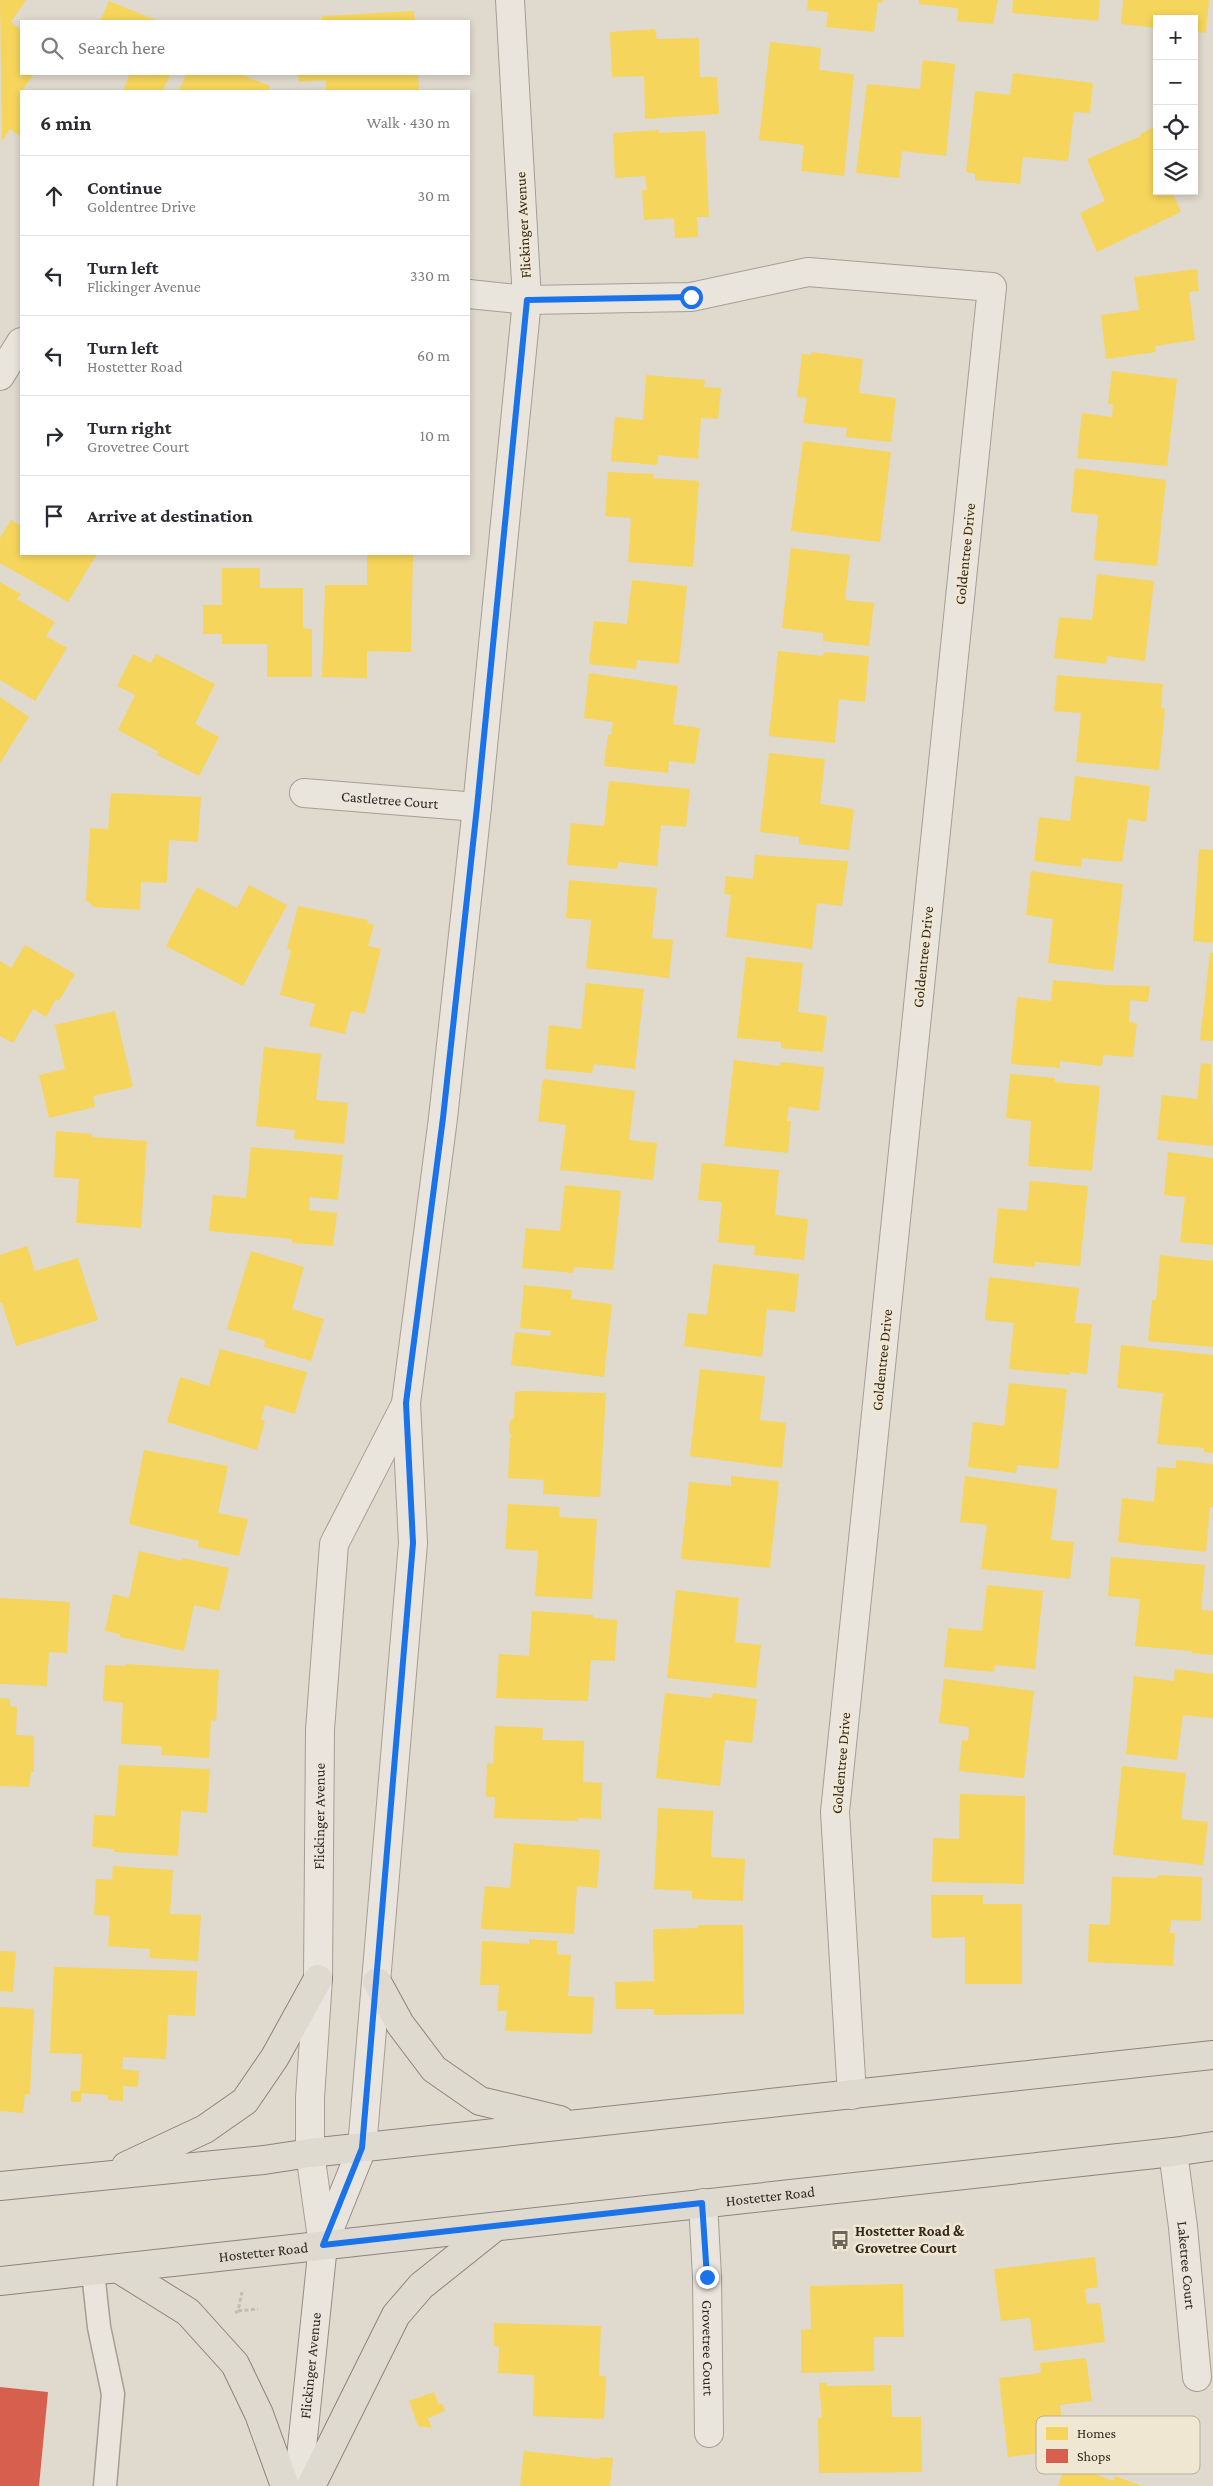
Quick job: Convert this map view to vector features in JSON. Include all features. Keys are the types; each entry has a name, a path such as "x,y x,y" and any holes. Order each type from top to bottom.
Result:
{"main road":[{"path":"106,2175 205,2130 245,2101 275,2057 318,1979"},
{"path":"377,1982 400,2024 434,2069 480,2101 581,2124"},
{"path":"0,2186 264,2160 310,2152 362,2148 1213,2055"},
{"name":"Hostetter Road","path":"0,2281 1173,2152 1213,2146"},
{"path":"311,2486 396,2316 421,2286 495,2227"},
{"path":"106,2270 188,2312 234,2364 259,2414 285,2486"}],"street":[{"name":"Flickinger Avenue","path":"323,2245 362,2148 413,1543 406,1403 443,1118 477,807 527,300 510,0"},
{"name":"Goldentree Drive","path":"527,300 691,297 808,272 992,287 835,1812 852,2095"},
{"path":"470,294 527,300"},
{"path":"0,376 20,344"},
{"name":"Castletree Court","path":"304,793 477,807"},
{"name":"Flickinger Avenue","path":"298,2486 323,2245 310,2152 310,2098 318,1979 320,1730 334,1544 406,1403"},
{"name":"Laketree Court","path":"1173,2152 1183,2227 1197,2377"},
{"name":"Grovetree Court","path":"702,2203 707,2277 709,2433"}],"lane":[{"path":"106,2270 98,2327 113,2394 106,2486"}],"path":[{"path":"242,2292 238,2311 258,2309"}],"building: Homes":[{"path":"0,0 26,0 11,22 20,29 20,75 33,75 23,89 25,90 20,90 20,136 10,129 2,141"},
{"path":"808,0 883,0 882,3 878,2 874,32 826,27 828,12 807,10"},
{"path":"919,0 998,0 993,24 957,21 958,8 919,4"},
{"path":"1013,0 1100,0 1098,21 1012,13"},
{"path":"1123,0 1209,0 1206,33 1198,32 1198,15 1153,15 1153,28 1121,24"},
{"path":"109,1 156,20 100,20"},
{"path":"414,11 415,20 322,20 322,16"},
{"path":"655,29 657,39 699,38 700,77 717,77 719,114 645,119 644,76 612,77 610,32"},
{"path":"770,42 821,48 819,70 854,74 844,176 801,171 804,145 759,140"},
{"path":"923,60 955,64 946,156 902,151 899,178 856,173 867,84 920,89"},
{"path":"1013,73 1093,83 1090,113 1074,112 1068,161 1023,157 1020,184 975,180 975,174 966,172 975,91 1010,95"},
{"path":"127,75 170,75 163,90 123,90 129,76"},
{"path":"186,75 242,75 270,86 268,90 179,90"},
{"path":"298,75 418,75 419,90 326,90 326,80 299,82"},
{"path":"1153,128 1153,195 1174,195 1181,212 1097,252 1080,213 1105,201 1087,159 1141,136 1140,134"},
{"path":"659,130 659,133 705,131 709,217 697,217 698,237 675,238 674,218 644,220 642,190 647,190 645,176 615,178 613,133"},
{"path":"1197,269 1199,291 1189,292 1195,340 1155,346 1156,352 1106,359 1101,315 1139,310 1134,277"},
{"path":"812,352 863,359 859,393 896,398 891,442 846,437 847,428 803,423 807,398 797,397 802,354 811,355"},
{"path":"1112,371 1177,379 1167,466 1077,458 1082,413 1112,417 1113,404 1108,404"},
{"path":"646,375 705,380 704,387 721,388 718,419 701,418 698,459 658,455 657,465 611,461 615,417 643,420"},
{"path":"803,441 891,452 880,542 791,531"},
{"path":"1075,468 1166,480 1157,566 1094,560 1098,515 1071,512"},
{"path":"608,472 654,474 653,478 699,481 693,567 628,562 631,518 605,516"},
{"path":"11,520 20,525 20,555 96,555 68,602 0,563 0,538"},
{"path":"791,548 850,555 845,600 874,603 869,646 823,641 823,633 782,628"},
{"path":"367,555 413,555 411,652 367,651 367,678 322,677 325,585 367,585"},
{"path":"222,568 260,568 260,588 303,588 303,628 312,629 312,677 267,677 267,644 222,644 222,634 203,634 203,605 222,605"},
{"path":"1097,574 1154,581 1145,661 1107,656 1106,664 1054,658 1059,617 1092,620"},
{"path":"632,580 687,586 679,664 637,660 636,669 589,664 594,621 627,624"},
{"path":"0,582 21,594 17,599 55,622 46,636 67,648 35,701 0,680"},
{"path":"778,651 823,656 824,652 869,656 865,702 839,699 835,743 769,736"},
{"path":"133,654 151,663 156,654 215,684 195,724 219,737 199,776 157,755 159,752 118,730 135,695 117,686"},
{"path":"589,673 678,686 673,724 700,728 695,764 669,761 668,773 604,766 608,735 611,735 613,722 584,718"},
{"path":"1057,675 1163,684 1161,708 1165,709 1159,770 1076,762 1081,713 1054,711"},
{"path":"0,697 29,717 0,763"},
{"path":"769,753 825,759 820,804 854,809 849,850 799,844 799,837 760,832"},
{"path":"1075,776 1150,786 1146,822 1128,819 1122,862 1082,858 1081,867 1034,861 1039,817 1070,821"},
{"path":"609,781 690,789 686,827 661,825 657,866 618,862 617,869 567,865 571,823 604,826"},
{"path":"111,793 201,797 198,842 169,840 167,883 141,882 140,910 94,907 86,900 90,828 108,829"},
{"path":"1199,849 1213,850 1213,939 1211,943 1193,941"},
{"path":"755,855 848,861 842,906 817,903 812,949 726,937 731,895 724,894 726,876 753,879"},
{"path":"1031,871 1123,884 1113,971 1048,963 1053,919 1026,915"},
{"path":"569,880 657,888 652,938 673,940 669,978 586,968 591,920 566,918"},
{"path":"249,885 287,905 243,986 166,946 197,887 237,908"},
{"path":"298,906 368,920 367,923 374,925 368,946 381,949 365,1014 351,1011 345,1034 309,1026 315,1004 280,995 291,950 287,949"},
{"path":"25,945 75,974 59,1001 56,999 46,1017 33,1009 13,1043 0,1036 0,961 11,968"},
{"path":"1210,953 1213,953 1213,1041 1200,1040"},
{"path":"746,957 803,963 798,1012 827,1016 823,1052 781,1048 781,1042 737,1038"},
{"path":"1053,980 1106,985 1150,986 1148,1002 1130,1000 1129,1022 1137,1023 1133,1057 1103,1055 1102,1066 1060,1061 1060,1068 1011,1064 1017,997 1051,1001"},
{"path":"586,983 644,989 635,1069 594,1064 592,1073 545,1069 549,1025 581,1029"},
{"path":"115,1011 133,1087 93,1096 95,1107 49,1118 39,1075 65,1069 55,1025"},
{"path":"264,1047 321,1054 316,1100 348,1103 344,1144 294,1139 295,1130 256,1126"},
{"path":"1211,1058 1213,1146 1157,1140 1162,1095 1197,1099 1201,1063 1211,1064"},
{"path":"734,1060 780,1066 781,1062 824,1067 819,1111 789,1107 787,1121 791,1121 788,1153 724,1146"},
{"path":"1010,1074 1055,1078 1055,1082 1100,1086 1092,1171 1028,1166 1031,1121 1006,1118"},
{"path":"543,1079 635,1091 629,1140 657,1143 653,1180 560,1170 566,1125 538,1121"},
{"path":"56,1131 92,1134 92,1137 147,1141 141,1228 76,1223 79,1179 54,1177"},
{"path":"251,1147 343,1155 338,1200 310,1197 309,1210 337,1213 333,1246 292,1243 292,1239 209,1231 213,1195 246,1198"},
{"path":"1168,1152 1213,1158 1213,1245 1180,1242 1185,1197 1164,1195"},
{"path":"702,1163 779,1170 775,1215 808,1219 804,1260 754,1255 755,1246 718,1242 722,1202 698,1200"},
{"path":"1030,1181 1088,1186 1080,1266 1035,1262 1035,1267 993,1263 998,1208 1027,1211"},
{"path":"565,1185 621,1191 613,1270 574,1267 573,1273 522,1268 526,1228 560,1231"},
{"path":"27,1246 35,1271 78,1258 98,1320 16,1346 2,1303 0,1303 0,1255"},
{"path":"251,1251 304,1267 292,1309 324,1319 311,1361 264,1347 265,1340 227,1329"},
{"path":"1160,1255 1213,1261 1213,1347 1148,1341 1152,1300 1156,1300"},
{"path":"713,1264 799,1274 795,1312 767,1309 762,1357 684,1346 688,1313 707,1315"},
{"path":"989,1277 1079,1288 1075,1323 1092,1324 1087,1374 1070,1372 1070,1375 1009,1369 1014,1323 985,1320"},
{"path":"524,1285 572,1290 571,1299 612,1304 604,1377 511,1365 515,1332 550,1336 551,1331 520,1328"},
{"path":"1121,1345 1213,1355 1213,1453 1204,1452 1204,1448 1157,1444 1163,1393 1117,1388"},
{"path":"220,1349 307,1372 295,1414 265,1405 261,1419 265,1421 257,1450 167,1422 180,1377 209,1386"},
{"path":"700,1369 765,1376 760,1420 786,1423 782,1468 690,1456"},
{"path":"1009,1383 1067,1389 1058,1469 1017,1465 1016,1473 968,1467 973,1422 1004,1426"},
{"path":"515,1392 606,1393 600,1497 543,1494 544,1480 508,1478 510,1437 513,1437 509,1432 510,1421 514,1418"},
{"path":"144,1450 228,1466 218,1513 248,1519 239,1556 198,1547 199,1541 129,1524"},
{"path":"1176,1460 1213,1464 1213,1507 1210,1507 1206,1552 1118,1542 1122,1498 1154,1502 1157,1467 1176,1468"},
{"path":"731,1476 779,1481 770,1568 681,1559 689,1482 731,1486"},
{"path":"965,1476 1057,1489 1051,1540 1074,1542 1070,1579 981,1569 987,1525 960,1522"},
{"path":"508,1504 560,1507 559,1517 597,1519 592,1599 535,1596 538,1551 505,1549"},
{"path":"139,1551 182,1561 183,1558 229,1568 219,1611 194,1605 184,1651 120,1637 120,1634 105,1631 113,1594 129,1598"},
{"path":"1111,1557 1205,1565 1201,1610 1213,1611 1213,1655 1192,1653 1192,1651 1135,1646 1140,1599 1108,1596"},
{"path":"987,1585 1043,1591 1035,1669 995,1665 994,1672 944,1667 948,1628 982,1631"},
{"path":"676,1590 739,1598 735,1642 761,1645 756,1688 667,1678"},
{"path":"0,1598 70,1602 67,1653 49,1652 47,1686 0,1684"},
{"path":"532,1611 594,1615 593,1618 617,1620 615,1661 591,1660 588,1701 496,1698 499,1654 529,1656"},
{"path":"126,1664 219,1670 216,1721 211,1720 209,1758 161,1755 162,1746 121,1744 123,1703 103,1701 105,1665 125,1666"},
{"path":"1175,1669 1213,1674 1213,1718 1183,1715 1177,1760 1126,1754 1134,1676 1174,1681"},
{"path":"944,1679 1034,1691 1024,1778 959,1771 962,1740 968,1741 969,1727 939,1723"},
{"path":"665,1693 712,1698 713,1693 757,1699 752,1743 725,1740 720,1786 656,1778"},
{"path":"0,1698 10,1699 10,1706 17,1707 16,1735 34,1736 34,1772 31,1772 29,1787 0,1786"},
{"path":"495,1726 543,1728 542,1740 584,1741 583,1782 602,1783 601,1819 578,1818 578,1821 494,1818 495,1797 486,1797 487,1763 493,1764"},
{"path":"119,1765 210,1769 207,1813 181,1811 178,1856 114,1852 114,1849 92,1847 94,1815 115,1816"},
{"path":"1122,1766 1186,1773 1181,1819 1208,1822 1203,1865 1113,1855"},
{"path":"960,1794 1025,1796 1024,1884 932,1882 933,1838 959,1839"},
{"path":"658,1808 713,1811 711,1857 745,1859 743,1901 692,1899 692,1891 654,1889"},
{"path":"514,1843 600,1850 597,1888 577,1886 574,1934 481,1929 485,1886 510,1888"},
{"path":"113,1866 173,1870 170,1914 201,1915 198,1961 150,1958 150,1949 108,1946 110,1916 94,1915 96,1879 112,1880"},
{"path":"1158,1875 1202,1877 1201,1921 1171,1920 1170,1933 1175,1933 1173,1966 1088,1962 1089,1924 1110,1925 1112,1877 1157,1878"},
{"path":"931,1895 983,1895 983,1904 1022,1904 1022,1984 965,1984 965,1937 932,1938"},
{"path":"698,1925 743,1925 744,2014 654,2015 654,2009 616,2009 615,1982 654,1981 653,1929 698,1928"},
{"path":"529,1939 557,1941 557,1954 571,1955 568,1996 594,1997 592,2034 505,2031 507,2011 497,2011 499,1985 480,1985 482,1941 529,1944"},
{"path":"0,1951 16,1952 13,1992 0,1991"},
{"path":"54,1967 197,1971 195,2016 168,2015 166,2059 123,2057 122,2069 139,2071 138,2087 123,2086 123,2101 108,2100 108,2095 81,2093 81,2102 71,2102 71,2091 80,2091 82,2054 50,2053"},
{"path":"0,2007 34,2009 30,2095 25,2094 23,2113 0,2111"},
{"path":"1095,2257 1098,2287 1085,2289 1087,2304 1100,2303 1105,2342 1034,2351 1030,2318 1001,2321 994,2269"},
{"path":"903,2284 904,2337 874,2337 874,2371 801,2373 801,2330 811,2329 810,2286"},
{"path":"494,2323 601,2326 599,2376 606,2376 604,2419 533,2416 534,2375 498,2373 499,2346 494,2346"},
{"path":"1086,2358 1092,2401 1060,2405 1061,2416 1036,2416 1036,2454 1008,2457 999,2378 1041,2373 1040,2363"},
{"path":"819,2383 827,2383 827,2386 891,2385 892,2417 921,2417 922,2472 819,2473 818,2418 822,2418"},
{"path":"434,2392 439,2405 442,2403 445,2411 428,2418 432,2428 418,2426 409,2401"},
{"path":"524,2451 600,2459 600,2457 613,2458 610,2486 520,2486"},
{"path":"1062,2474 1095,2474 1113,2481 1115,2476 1142,2486 1058,2486"}],"building: Shops":[{"path":"0,2387 48,2392 39,2486 0,2486"}],"place":[{"name":"Hostetter Road & Grovetree Court","path":"840,2240"}],"route":[{"path":"691,297 527,300 477,807 443,1118 406,1403 413,1543 362,2148 323,2245 702,2203 707,2277"}]}
